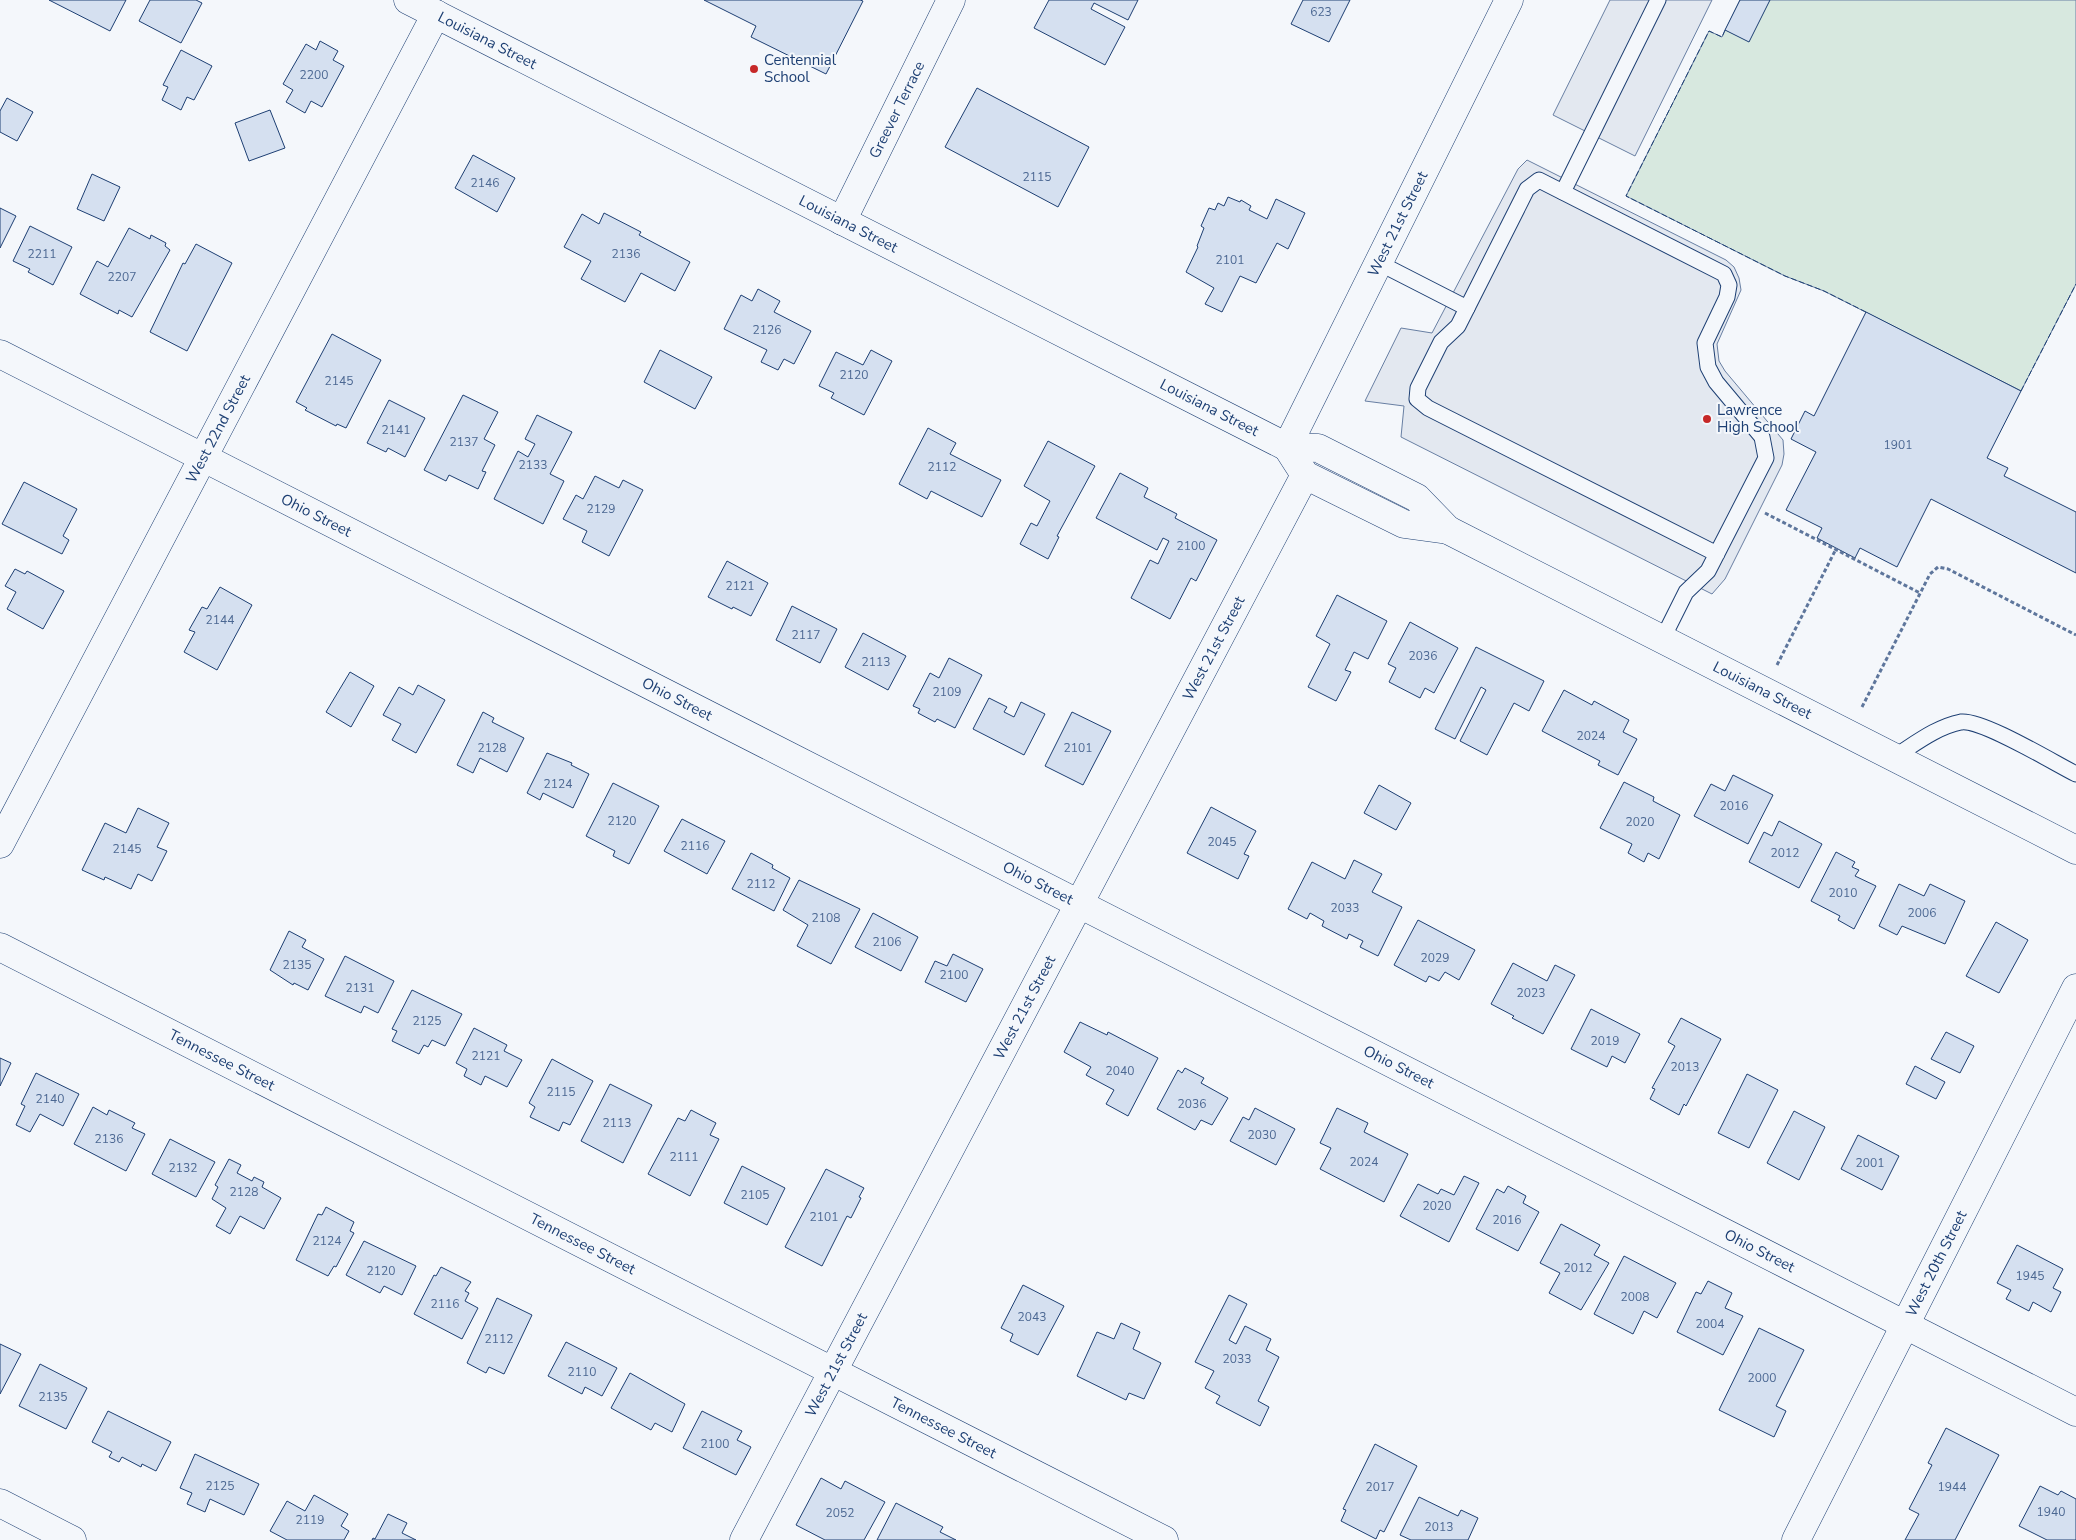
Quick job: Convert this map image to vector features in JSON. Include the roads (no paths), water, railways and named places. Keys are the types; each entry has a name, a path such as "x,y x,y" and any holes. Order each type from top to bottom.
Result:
{"street":[{"name":"Louisiana Street","path":"408,0 1287,448 1318,448 1417,498 1448,530 2076,850"},
{"name":"Greever Terrace","path":"842,220 951,0"},
{"name":"West 21st Street","path":"1287,448 1509,0"},
{"name":"West 22nd Street","path":"0,844 436,14"},
{"name":"Ohio Street","path":"0,354 2076,1412"},
{"name":"Louisiana Street","path":"1287,448 1305,475 1404,524 1448,530"},
{"name":"West 21st Street","path":"744,1540 1305,475"},
{"name":"Tennessee Street","path":"0,947 1164,1540"},
{"name":"West 20th Street","path":"1796,1540 2076,988"},
{"path":"0,1503 72,1540"}],"lane":[{"path":"1563,192 1658,0"},
{"path":"1662,640 1686,592 1708,571 1717,554 1766,458 1762,437 1716,382 1708,367 1705,343 1727,297 1729,285 1724,274 1539,180 1527,190 1458,326 1441,342 1418,388 1418,399 1428,408 1717,554"},
{"path":"1379,263 1467,308"},
{"path":"1894,758 1941,728 1963,722 1982,726 2076,774"}],"place":[{"name":"Centennial School","path":"754,69"},
{"name":"Lawrence High School","path":"1707,419"}]}
